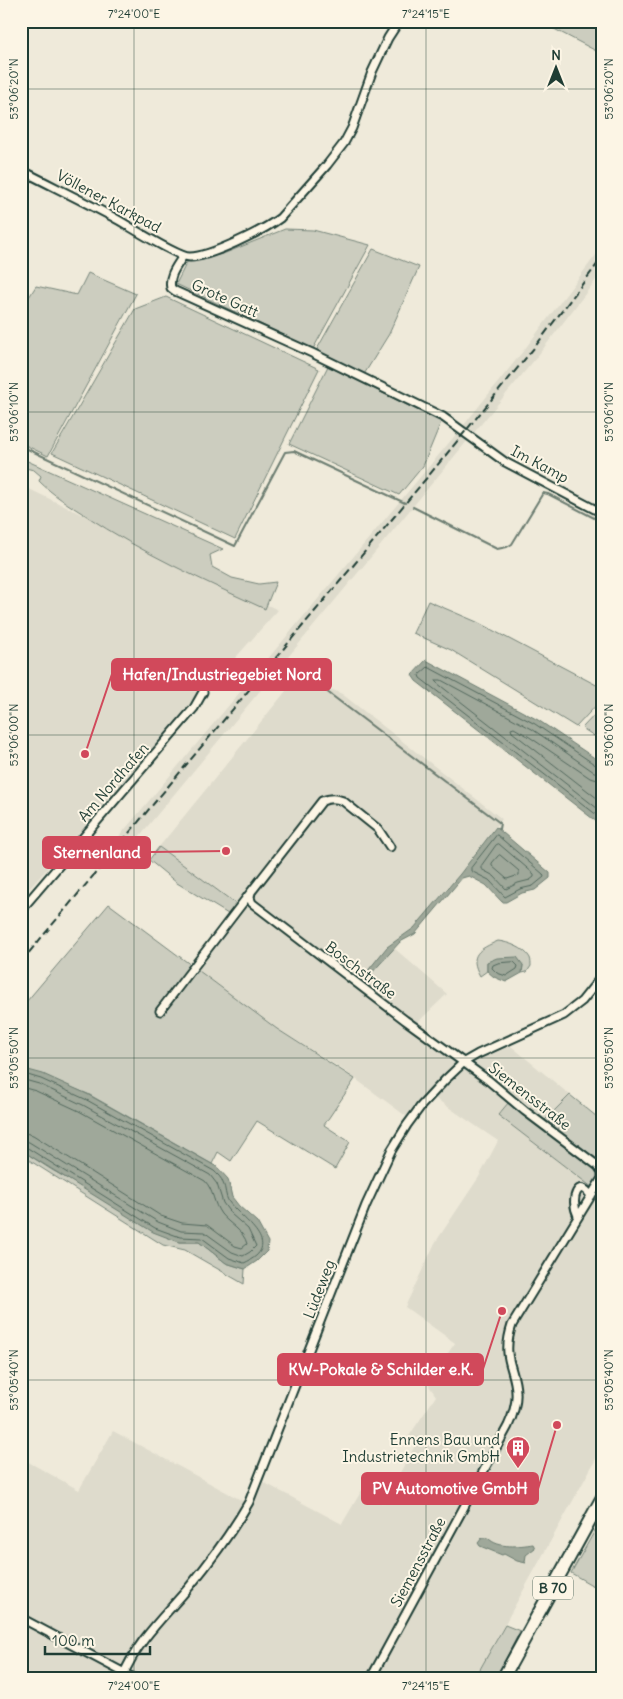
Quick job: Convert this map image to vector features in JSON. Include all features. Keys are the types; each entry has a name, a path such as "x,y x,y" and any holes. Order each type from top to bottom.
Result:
{"main road":[{"name":"B 70","path":"504,1678 602,1498"}],"street":[{"name":"Grote Gatt","path":"399,21 388,38 372,72 352,128 327,165 280,218 263,230 201,256 183,256 171,276 171,288 443,417 468,435"},
{"name":"Völlener Karkpad","path":"21,170 113,217 183,256"},
{"name":"Im Kamp","path":"468,435 505,462 602,512"},
{"name":"Am Nordhafen","path":"21,910 194,708 203,692"},
{"path":"160,1011 322,801 336,798 343,801 378,829 390,847"},
{"name":"Boschstraße","path":"251,892 250,898 252,903 289,933 464,1062"},
{"name":"Lüdeweg","path":"123,1675 142,1641 224,1544 249,1502 378,1176 391,1151 416,1113 464,1062 564,1015 582,1001 602,976"},
{"name":"Siemensstraße","path":"372,1678 515,1410 516,1381 508,1354 508,1339 512,1325 602,1178 602,1172 598,1166 464,1062"},
{"path":"578,1216 573,1199 575,1192 583,1189 591,1196"},
{"path":"21,1618 123,1675 134,1678"}],"shaded area":[{"path":"539,21 602,21 602,54"},
{"path":"285,229 313,230 370,245 313,349 176,284 187,262 223,254"},
{"path":"602,247 602,272 536,358 113,868 101,858 463,426 524,350"},
{"path":"373,249 419,267 389,334 363,376 316,351"},
{"path":"88,273 136,294 48,456 21,443 21,310 36,286 77,295"},
{"path":"166,297 319,369 235,539 52,453 135,309"},
{"path":"328,366 441,422 423,466 399,495 289,444"},
{"path":"23,459 223,549 210,555 212,567 232,578 259,584 276,582 265,609 173,566 107,529 50,491 39,481 41,476 34,470 21,467"},
{"path":"21,485 278,610 21,898"},
{"path":"428,601 477,622 602,688 602,699 576,727 451,650 413,633"},
{"path":"299,675 342,694 502,819 460,874 414,928 387,947 369,976 394,948 447,994 418,1022 471,1062 511,1046 570,1095 545,1120 515,1095 499,1115 599,1193 602,1190 602,1448 475,1678 21,1678 21,1458 79,1490 113,1431 252,1506 263,1482 342,1524 362,1490 383,1503 416,1444 407,1439 436,1396 427,1383 455,1343 405,1307 435,1243 479,1177 498,1141 429,1094 410,1119 342,1069 277,1029 191,965 236,904 159,847"},
{"path":"602,707 602,741 582,728"},
{"path":"159,847 236,904 228,914 177,883 149,860"},
{"path":"109,904 277,1029 355,1079 324,1125 350,1142 335,1169 257,1121 231,1161 218,1152 212,1164 88,1094 21,1068 21,1008"},
{"path":"498,941 516,946 528,954 531,966 527,972 522,973 523,965 487,962 487,971 480,976 475,963 477,954 485,947"},
{"path":"570,1095 602,1121 602,1166 597,1160 545,1120"},
{"path":"509,1102 597,1169 599,1174 593,1188 498,1115"},
{"path":"21,1150 52,1170 179,1242 199,1242 226,1263 245,1269 244,1284 185,1250 163,1245 21,1155"},
{"path":"602,1518 602,1591 571,1573"},
{"path":"505,1625 520,1631 496,1678 475,1678"}],"water":[{"path":"426,660 538,720 602,763 602,826 416,681 412,675"},
{"path":"496,827 550,873 550,878 535,890 522,893 506,902 502,902 486,885 469,876 462,878 415,934 400,942 369,976 366,973 387,947 414,928 460,874"},
{"path":"517,957 523,965 522,973 506,982 494,977 487,971 487,962 497,958"},
{"path":"21,1068 43,1074 87,1094 217,1167 228,1179 232,1197 257,1222 268,1242 267,1251 245,1269 226,1263 199,1242 179,1242 153,1232 21,1150"},
{"path":"482,1538 488,1538 497,1544 503,1545 533,1544 535,1548 526,1555 526,1563 480,1546 478,1543"}],"waterway":[{"path":"21,446 235,546 285,452 294,451 405,503"},
{"path":"413,507 497,549 512,544 543,493 602,522"},
{"path":"313,687 326,691 500,823 499,829"}],"railway":[{"path":"21,962 445,456 534,348 602,258"}],"place":[{"name":"Hafen/Industriegebiet Nord","path":"85,754"},
{"name":"Sternenland","path":"226,851"},
{"name":"KW-Pokale & Schilder e.K.","path":"502,1311"},
{"name":"PV Automotive GmbH","path":"557,1425"},
{"name":"Ennens Bau und Industrietechnik GmbH","path":"518,1469"}]}
